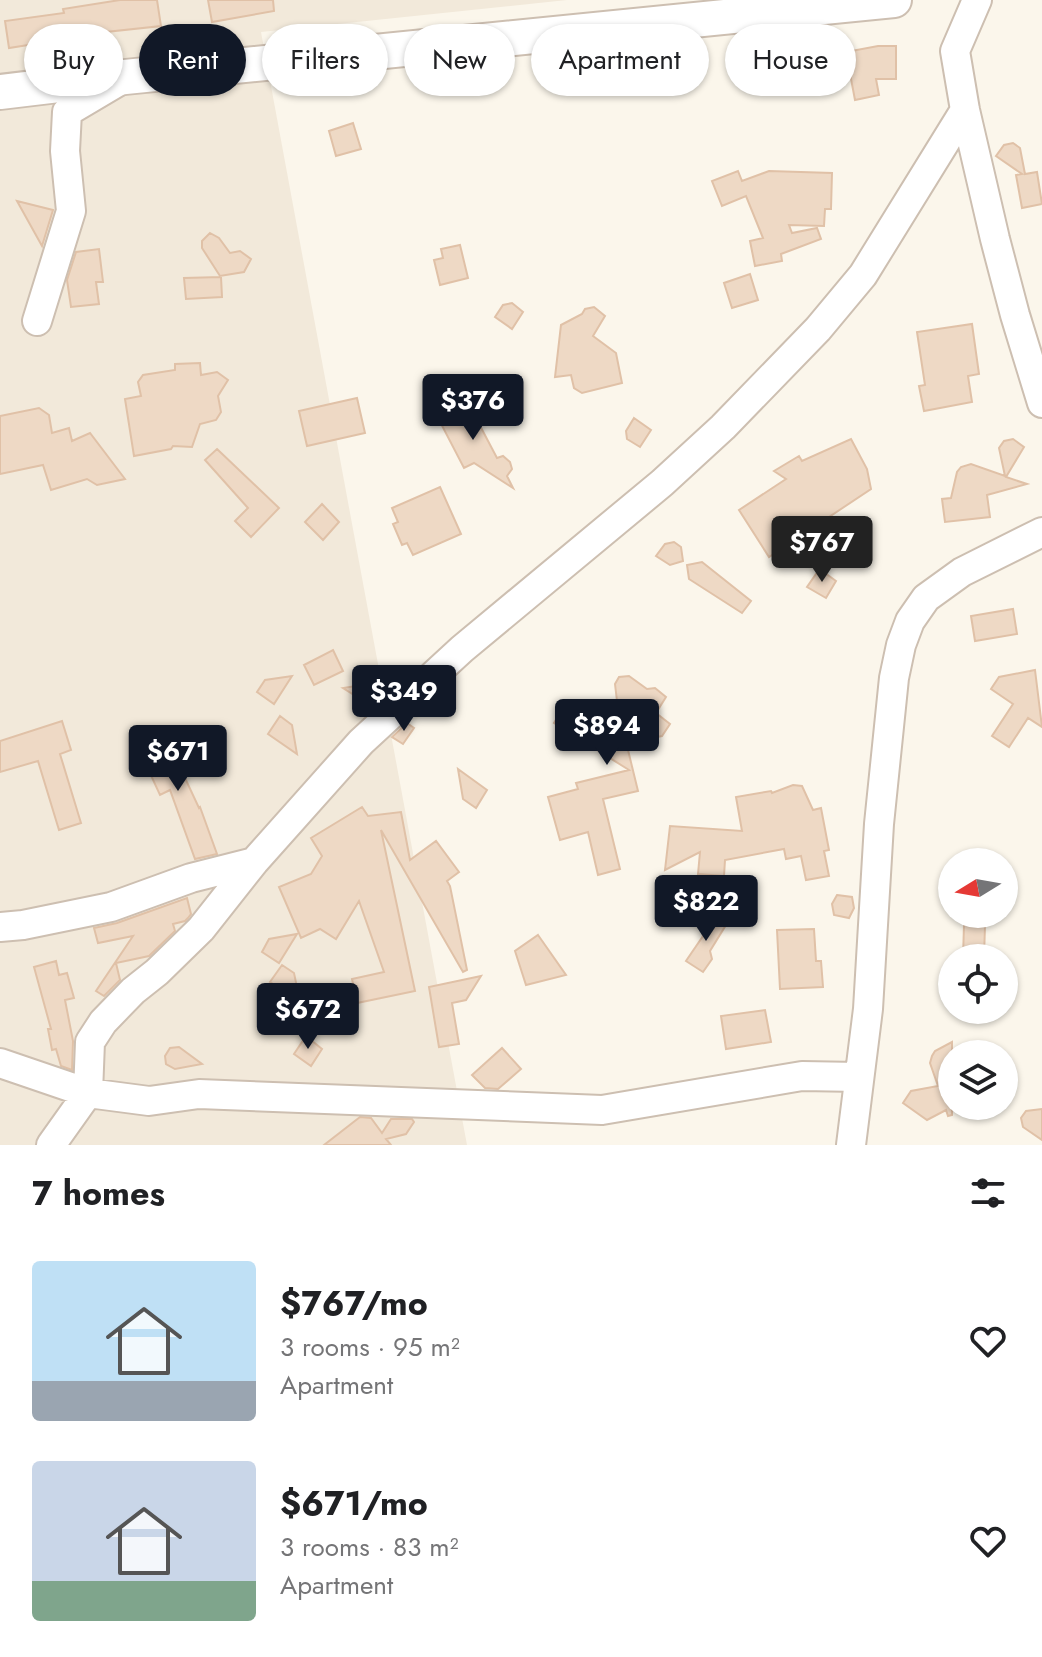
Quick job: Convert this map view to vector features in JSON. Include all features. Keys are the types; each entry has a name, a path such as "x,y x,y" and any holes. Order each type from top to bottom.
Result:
{"street":[{"path":"0,92 894,0"},
{"path":"977,0 955,51 965,110 995,239 1042,403"},
{"path":"37,321 71,211 65,151 67,112 125,77"},
{"path":"51,1145 88,1093 90,1042 103,1022 201,929 254,862 361,742 462,649 662,483 723,427 818,329 863,275 965,110"},
{"path":"851,1145 868,1009 879,824 894,678 901,645 910,621 926,598 962,572 1042,532"},
{"path":"0,927 111,907 191,878 254,862"},
{"path":"0,1063 88,1093 149,1101 199,1094 602,1110 802,1076 859,1077"}],"shaded area":[{"path":"0,0 567,0 338,24 262,24 261,32 262,96 273,96 467,1145 0,1145"}],"building":[{"path":"120,0 157,0 161,24 139,24 139,28 123,30 123,24 24,24 24,46 9,48 5,21 64,13 63,9"},
{"path":"208,0 273,0 274,11 212,22"},
{"path":"896,46 896,79 876,79 879,95 855,100 856,50"},
{"path":"353,123 361,149 336,156 329,131"},
{"path":"1013,143 1020,148 1025,174 1037,172 1042,204 1022,208 1016,175 1022,174 996,156 1004,145"},
{"path":"738,171 742,181 769,171 832,173 831,209 825,209 824,226 789,225 792,233 817,228 821,239 781,254 782,261 755,266 750,241 763,238 746,196 722,206 712,181"},
{"path":"17,201 53,210 42,246"},
{"path":"210,233 219,238 230,253 240,251 251,259 244,272 220,276 202,248 202,241"},
{"path":"460,245 468,278 440,285 434,260 443,258 441,249"},
{"path":"99,249 103,282 96,282 99,304 71,307 67,280 76,252"},
{"path":"750,274 758,300 732,308 724,283"},
{"path":"221,277 222,297 186,299 184,278"},
{"path":"512,303 523,312 512,329 495,317 503,305"},
{"path":"594,307 605,316 593,336 616,353 622,383 582,393 574,388 571,375 555,377 561,325 582,314 585,309"},
{"path":"972,324 979,374 968,376 972,402 924,411 919,386 925,385 917,332"},
{"path":"200,363 201,375 217,372 228,380 218,396 221,412 216,420 200,424 192,447 173,446 171,449 134,456 125,399 141,396 138,382 143,375 175,370 175,364"},
{"path":"357,398 365,433 307,446 299,411"},
{"path":"467,401 497,458 503,456 510,462 512,469 507,476 513,488 474,463 464,468 437,416"},
{"path":"39,408 49,415 52,433 69,428 72,441 90,433 125,479 97,485 87,479 51,490 43,465 0,474 0,416"},
{"path":"634,418 651,430 640,447 627,439 626,431"},
{"path":"851,439 867,469 871,489 769,557 739,510 786,479 774,471 799,456 802,461"},
{"path":"1013,439 1024,447 1006,477 1027,484 987,495 990,517 945,522 942,499 951,498 961,467 971,464 1005,476 999,448 1004,441"},
{"path":"217,449 279,508 251,537 235,521 248,508 205,460"},
{"path":"440,487 461,534 413,555 407,543 402,545 393,524 398,522 392,508"},
{"path":"322,504 339,522 323,540 305,522"},
{"path":"674,542 681,547 683,561 670,565 656,556 665,544"},
{"path":"702,562 751,601 742,613 689,579 687,565"},
{"path":"825,573 836,581 826,598 807,587 816,574"},
{"path":"1013,609 1017,634 975,641 971,616"},
{"path":"333,650 343,671 314,685 304,665"},
{"path":"1035,670 1042,727 1028,718 1009,747 992,736 1013,704 991,689 999,677"},
{"path":"292,676 274,704 257,692 265,680"},
{"path":"629,676 647,689 655,688 666,697 656,713 670,724 662,736 647,739 628,750 638,791 603,799 620,869 598,875 588,832 560,840 548,797 578,789 576,783 629,770 554,723 562,710 571,709 591,724 619,718 615,684 619,677"},
{"path":"375,683 382,688 384,698 378,704 370,705 343,688"},
{"path":"280,716 292,725 297,754 268,734"},
{"path":"62,721 71,750 60,754 81,823 59,830 38,761 0,772 0,741"},
{"path":"407,723 414,728 403,744 392,737"},
{"path":"164,733 200,807 217,854 195,859 170,790 160,795 137,745"},
{"path":"458,769 487,790 476,808 463,799"},
{"path":"793,785 802,786 813,810 821,808 829,850 824,851 829,876 806,880 801,856 786,859 784,849 725,860 724,876 698,874 700,852 665,870 670,826 742,831 736,797 772,793"},
{"path":"362,807 368,816 401,812 410,860 436,841 459,872 447,881 467,970 463,972 381,830 415,991 357,1003 352,979 384,972 359,901 336,939 320,929 301,938 279,887 311,874 322,856 311,838"},
{"path":"837,895 852,897 854,908 849,918 834,915 832,904"},
{"path":"187,898 191,914 188,918 173,924 175,931 149,956 116,963 120,980 104,996 96,991 133,936 98,943 94,928"},
{"path":"715,917 726,925 710,951 712,959 703,972 686,961 703,936 701,926 706,918"},
{"path":"964,928 985,928 984,944 963,944"},
{"path":"814,929 816,961 821,961 823,987 780,989 777,930"},
{"path":"297,934 279,963 262,952 269,939"},
{"path":"538,935 566,975 526,985 515,951"},
{"path":"56,961 59,975 67,973 74,998 65,1000 73,1041 72,1070 61,1066 56,1049 52,1050 48,1029 51,1029 34,967"},
{"path":"282,965 294,973 298,992 312,1003 301,1020 289,1011 285,992 270,982"},
{"path":"481,976 466,1000 452,1003 459,1044 439,1047 429,987"},
{"path":"765,1010 771,1042 726,1049 721,1016"},
{"path":"306,1036 322,1049 311,1066 294,1054"},
{"path":"179,1047 202,1064 175,1069 166,1064 165,1056 170,1048"},
{"path":"502,1048 521,1069 498,1089 485,1088 472,1075"},
{"path":"938,1049 938,1086 930,1063"},
{"path":"938,1086 938,1114 927,1120 903,1103 911,1091"},
{"path":"1042,1109 1042,1140 1023,1127 1021,1118 1026,1111"},
{"path":"360,1117 371,1118 382,1133 391,1119 412,1119 414,1122 406,1134 386,1139 391,1145 324,1145"}]}
